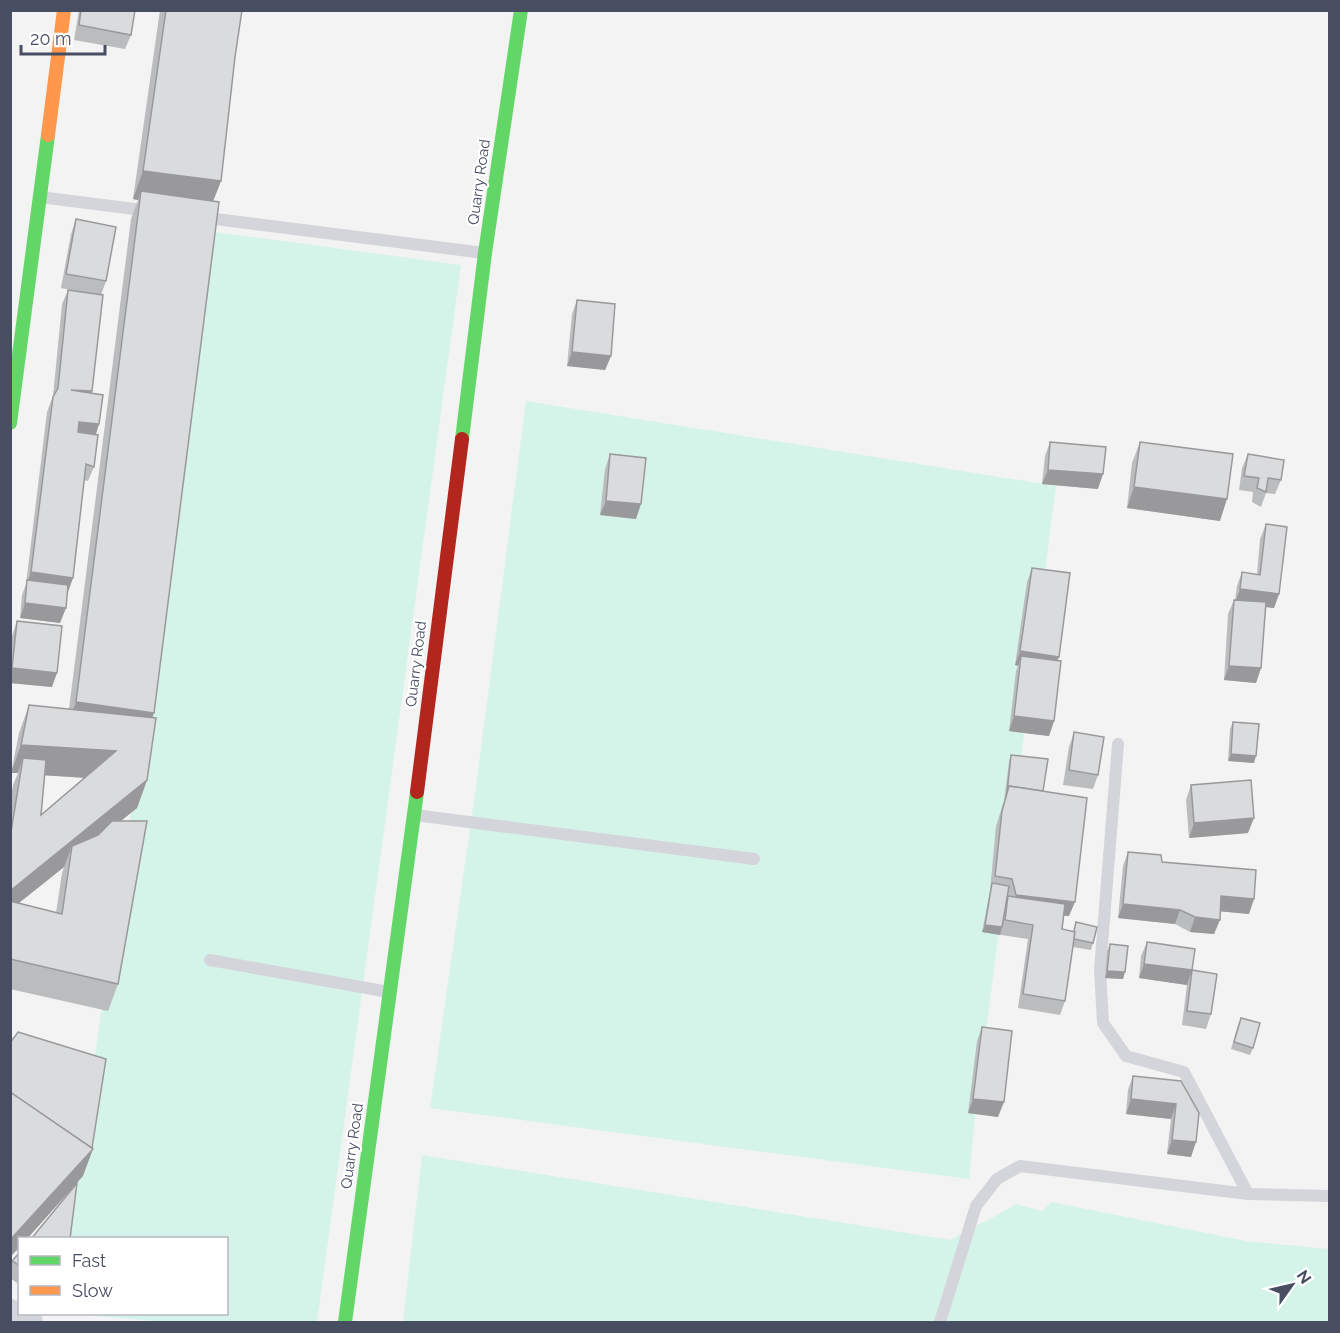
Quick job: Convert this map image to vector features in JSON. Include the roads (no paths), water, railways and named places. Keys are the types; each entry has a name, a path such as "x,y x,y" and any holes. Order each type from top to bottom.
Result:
{"main road":[{"path":"10,423 64,10"},
{"name":"Quarry Road","path":"345,1323 414,815 485,253 521,10"}],"street":[{"path":"10,1311 31,1323"}],"lane":[{"path":"40,197 157,212"},
{"path":"192,216 485,253"},
{"path":"1118,744 1100,970 1103,1023 1126,1056 1184,1072 1248,1194"},
{"path":"414,815 754,860"},
{"path":"210,960 390,992"},
{"path":"940,1323 976,1206 998,1179 1020,1166 1248,1194 1329,1196"}]}
